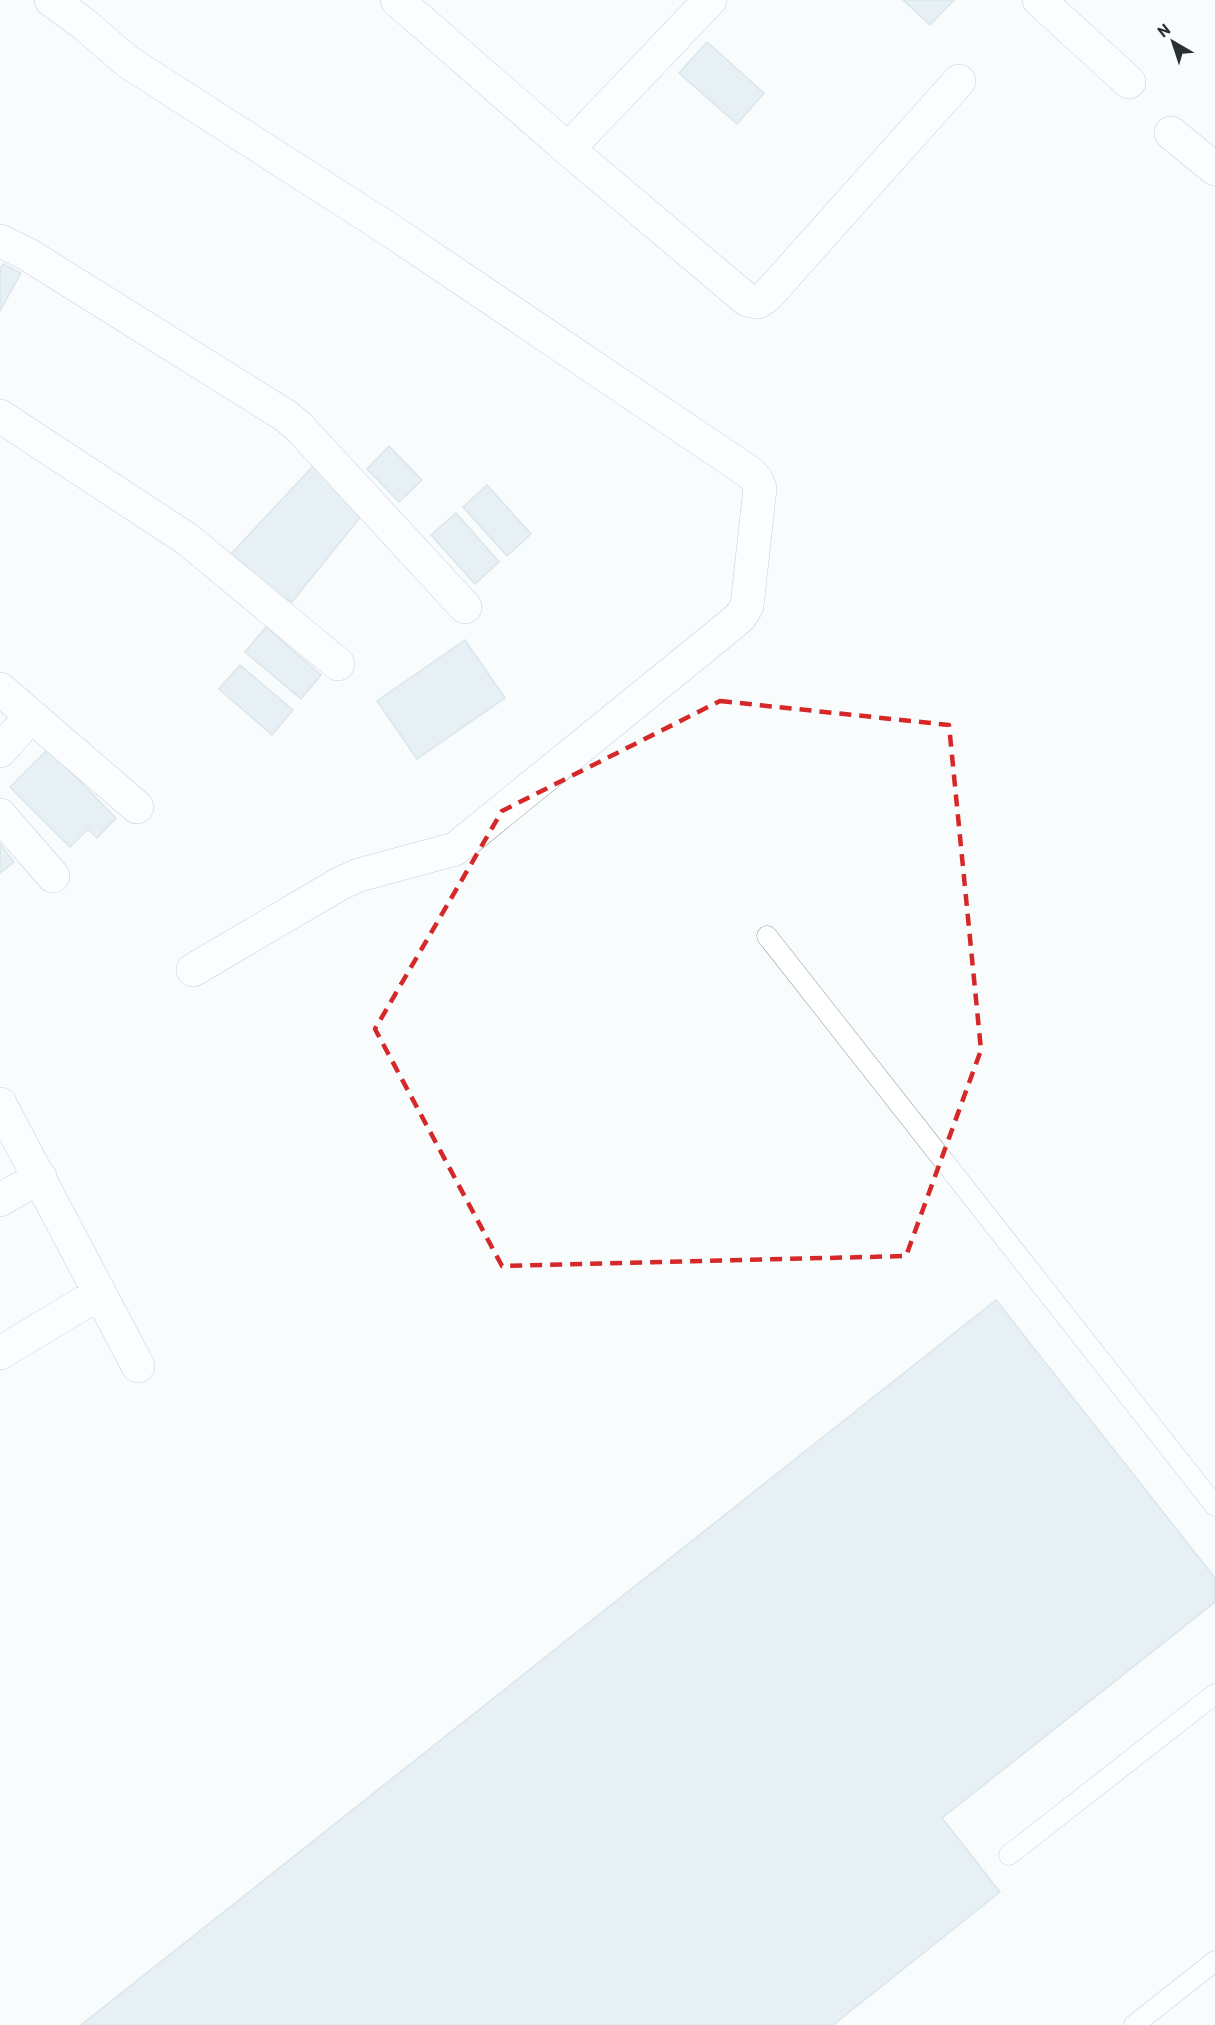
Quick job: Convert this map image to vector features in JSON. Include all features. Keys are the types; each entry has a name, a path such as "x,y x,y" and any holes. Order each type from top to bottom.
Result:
{"street":[{"path":"51,0 84,24 128,62 393,232 749,472 756,479 760,488 747,606 740,617 455,849 359,875 341,883 193,970"},
{"path":"397,0 568,149 747,300 758,302 775,287 959,81"},
{"path":"568,149 710,0"},
{"path":"1039,0 1129,81"},
{"path":"1171,133 1215,170"},
{"path":"0,241 27,254 286,416 300,428 465,607"},
{"path":"0,416 187,539 338,664"},
{"path":"0,689 137,807"},
{"path":"0,752 31,716"},
{"path":"0,815 53,876"},
{"path":"0,1104 138,1366"},
{"path":"0,1200 40,1177"},
{"path":"0,1353 100,1293"}],"lane":[{"path":"767,936 1215,1506"},
{"path":"1009,1855 1215,1694"},
{"path":"1134,2025 1215,1961"}],"highlighted area":[{"path":"720,701 949,725 981,1050 906,1256 502,1266 375,1029 502,811"}],"building":[{"path":"903,0 954,0 930,25"},
{"path":"707,42 764,93 737,124 679,73"},
{"path":"3,264 21,273 0,311 0,269"},
{"path":"389,446 422,480 399,502 367,469"},
{"path":"313,466 362,515 292,602 285,598 278,600 230,555"},
{"path":"487,485 531,534 507,556 463,507"},
{"path":"456,513 499,562 475,584 431,535"},
{"path":"266,627 321,675 301,699 245,652"},
{"path":"465,640 505,698 417,759 377,701"},
{"path":"240,665 293,710 272,735 219,689"},
{"path":"48,749 116,818 97,838 88,829 70,847 10,787"},
{"path":"0,844 14,862 0,873"},
{"path":"996,1300 1215,1578 1215,1602 942,1818 1000,1892 833,2025 81,2025"}]}
